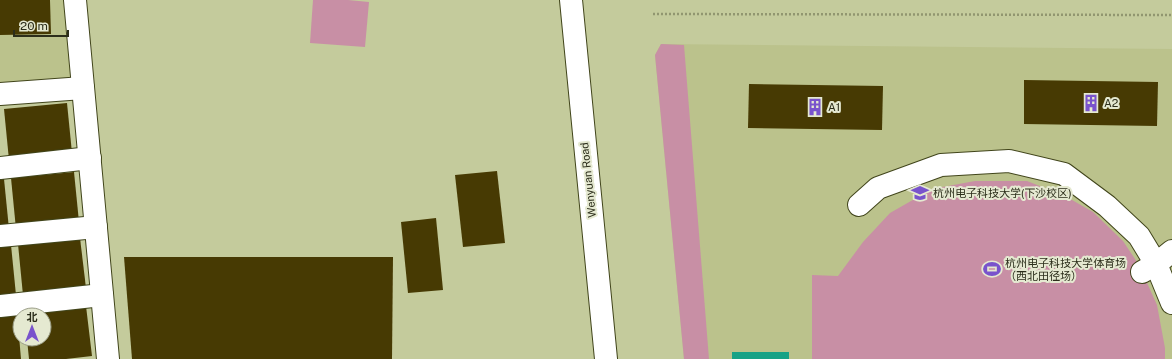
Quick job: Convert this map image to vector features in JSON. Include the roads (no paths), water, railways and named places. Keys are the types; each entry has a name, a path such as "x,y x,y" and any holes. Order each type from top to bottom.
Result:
{"street":[{"path":"75,0 108,359"},
{"name":"Wenyuan Road","path":"571,0 606,359"},
{"path":"0,94 83,88"},
{"path":"0,168 90,158"},
{"path":"860,205 878,188 941,165 1009,160 1064,174 1107,206 1139,236 1157,262 1172,303"},
{"path":"0,236 96,227"},
{"path":"0,306 102,295"}],"water":[{"path":"732,352 789,352 789,359 732,359"}],"place":[{"name":"A2","path":"1091,103"},
{"name":"A1","path":"815,107"},
{"name":"杭州电子科技大学(下沙校区)","path":"920,193"},
{"name":"杭州电子科技大学体育场 （西北田径场）","path":"992,269"}]}
